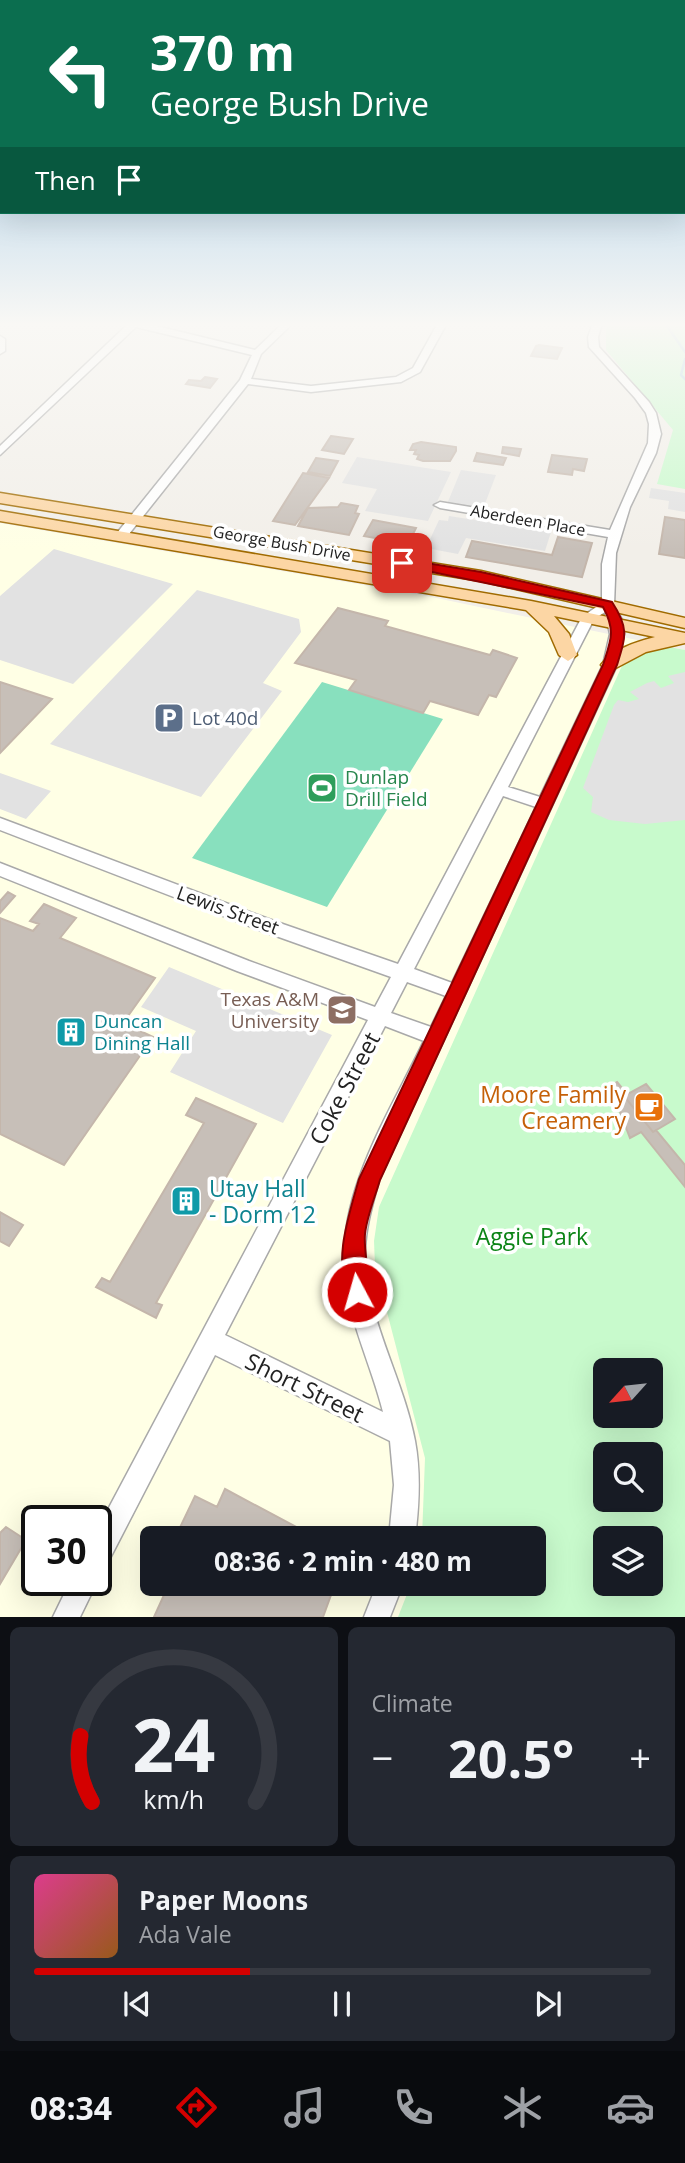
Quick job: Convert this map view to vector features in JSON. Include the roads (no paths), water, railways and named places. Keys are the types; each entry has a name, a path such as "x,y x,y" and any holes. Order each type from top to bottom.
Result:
{"main road":[{"name":"George Bush Drive","path":"0,498 481,576 685,623"},
{"name":"George Bush Drive","path":"0,516 531,606 685,639"},
{"path":"531,606 554,623 564,638 568,655"},
{"path":"610,665 629,650 648,642 685,639"}],"street":[{"path":"0,452 56,398"},
{"path":"121,536 231,398"},
{"path":"404,1526 407,1499 401,1433 357,1292 353,1264 354,1231 369,1179 610,665 618,639 618,623 608,604 611,583 608,572 616,535 631,489 651,457 654,434 652,414 639,398"},
{"name":"Aberdeen Place","path":"440,505 616,535"},
{"path":"589,617 608,604"},
{"name":"Coke Street","path":"112,1528 382,1016 402,971 496,789 589,617"},
{"path":"496,789 545,804"},
{"name":"Lewis Street","path":"0,824 268,926 457,992"},
{"path":"0,869 243,966 435,1037"},
{"name":"Short Street","path":"210,1340 401,1433"},
{"path":"66,1617 77,1596"},
{"path":"377,1617 385,1596"}],"place":[{"name":"Lot 40d","path":"169,718"},
{"name":"Dunlap Drill Field","path":"322,788"},
{"name":"Texas A&M University","path":"342,1010"},
{"name":"Duncan Dining Hall","path":"71,1032"},
{"name":"Moore Family Creamery","path":"649,1107"},
{"name":"Utay Hall - Dorm 12","path":"186,1201"}],"park label":[{"name":"Aggie Park","path":"532,1236"}]}
